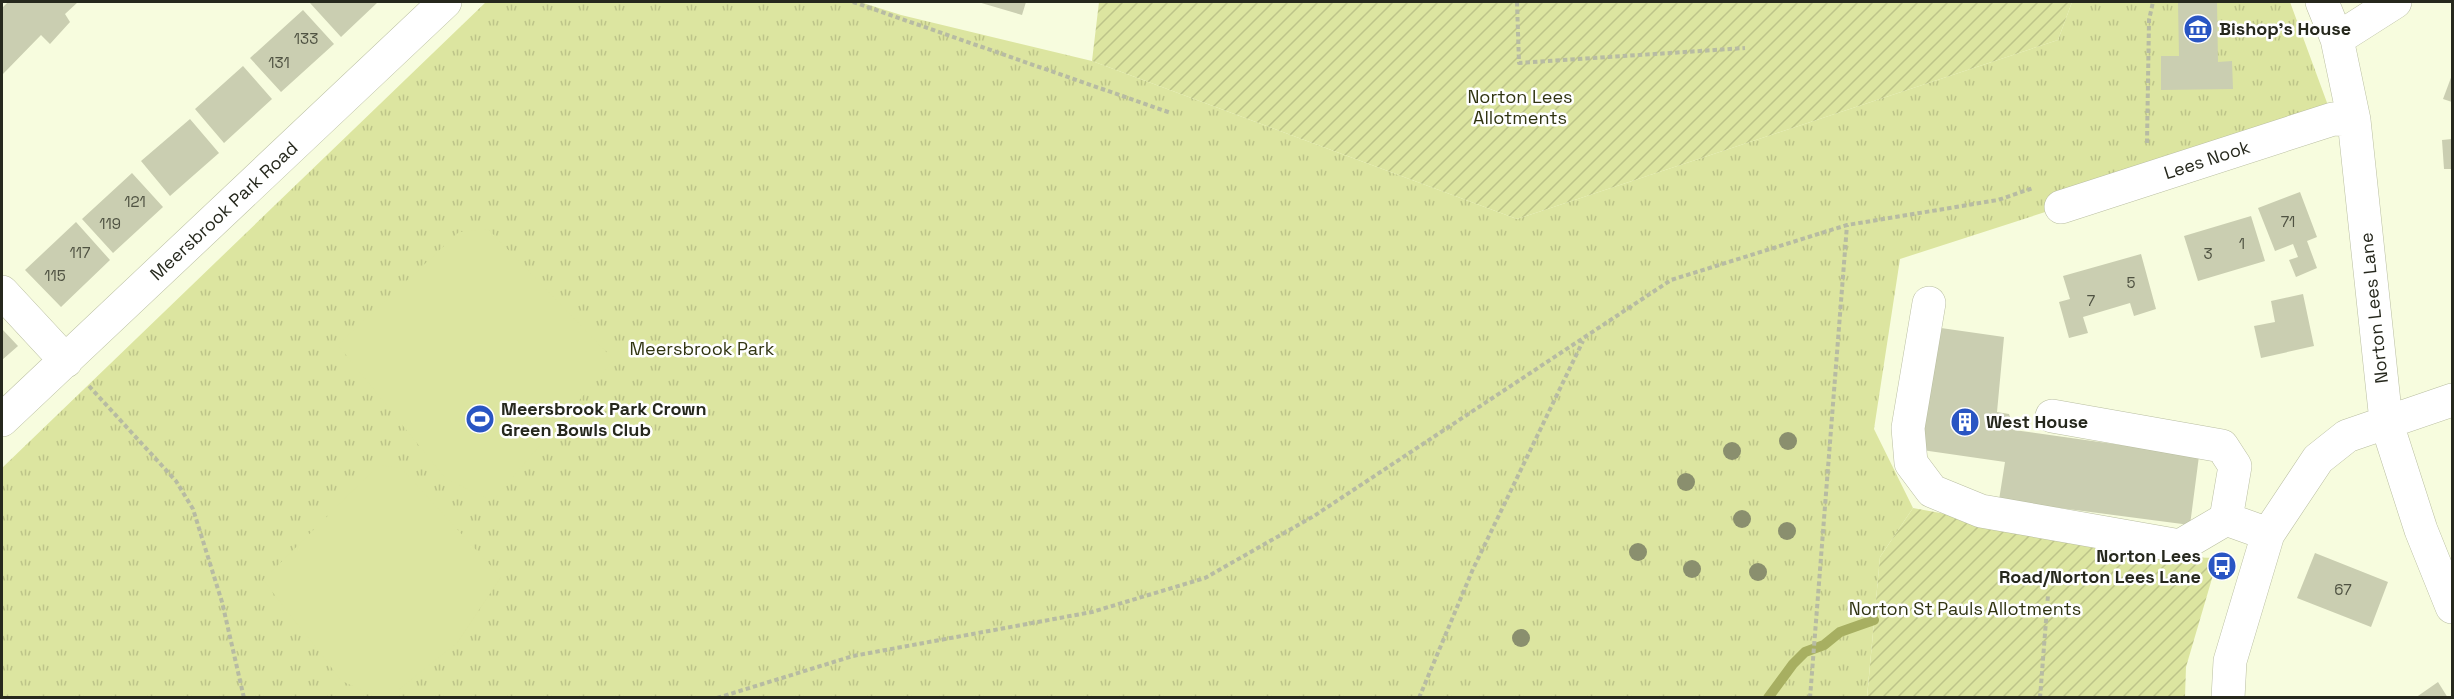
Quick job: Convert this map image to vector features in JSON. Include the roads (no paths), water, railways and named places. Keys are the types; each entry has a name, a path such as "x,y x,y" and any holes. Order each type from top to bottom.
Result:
{"street":[{"name":"Meersbrook Park Road","path":"2,420 445,2"},
{"name":"Norton Lees Lane","path":"2322,2 2337,39 2354,120 2386,421 2421,530 2452,607"},
{"path":"2337,39 2395,2"},
{"name":"Lees Nook","path":"2050,196 2333,119 2354,120"},
{"path":"2,292 66,361"},
{"path":"1929,303 1908,428 1911,463 1932,491 1981,511 2180,546 2226,519 2235,466 2222,446 2052,416"},
{"path":"2228,698 2230,661 2268,534 2318,459 2347,436 2452,400"},
{"path":"2226,519 2268,534"}],"waterway":[{"path":"1768,698 1793,664 1805,652 1824,645 1840,632 1874,620"}],"place":[{"name":"Bishop's House","path":"2198,29"},
{"name":"Meersbrook Park Crown Green Bowls Club","path":"480,419"},
{"name":"West House","path":"1965,422"},
{"name":"Norton Lees Road/Norton Lees Lane","path":"2222,566"}],"park label":[{"name":"Norton Lees Allotments","path":"1520,107"},
{"name":"Meersbrook Park","path":"702,349"},
{"name":"Norton St Pauls Allotments","path":"1965,609"}]}
